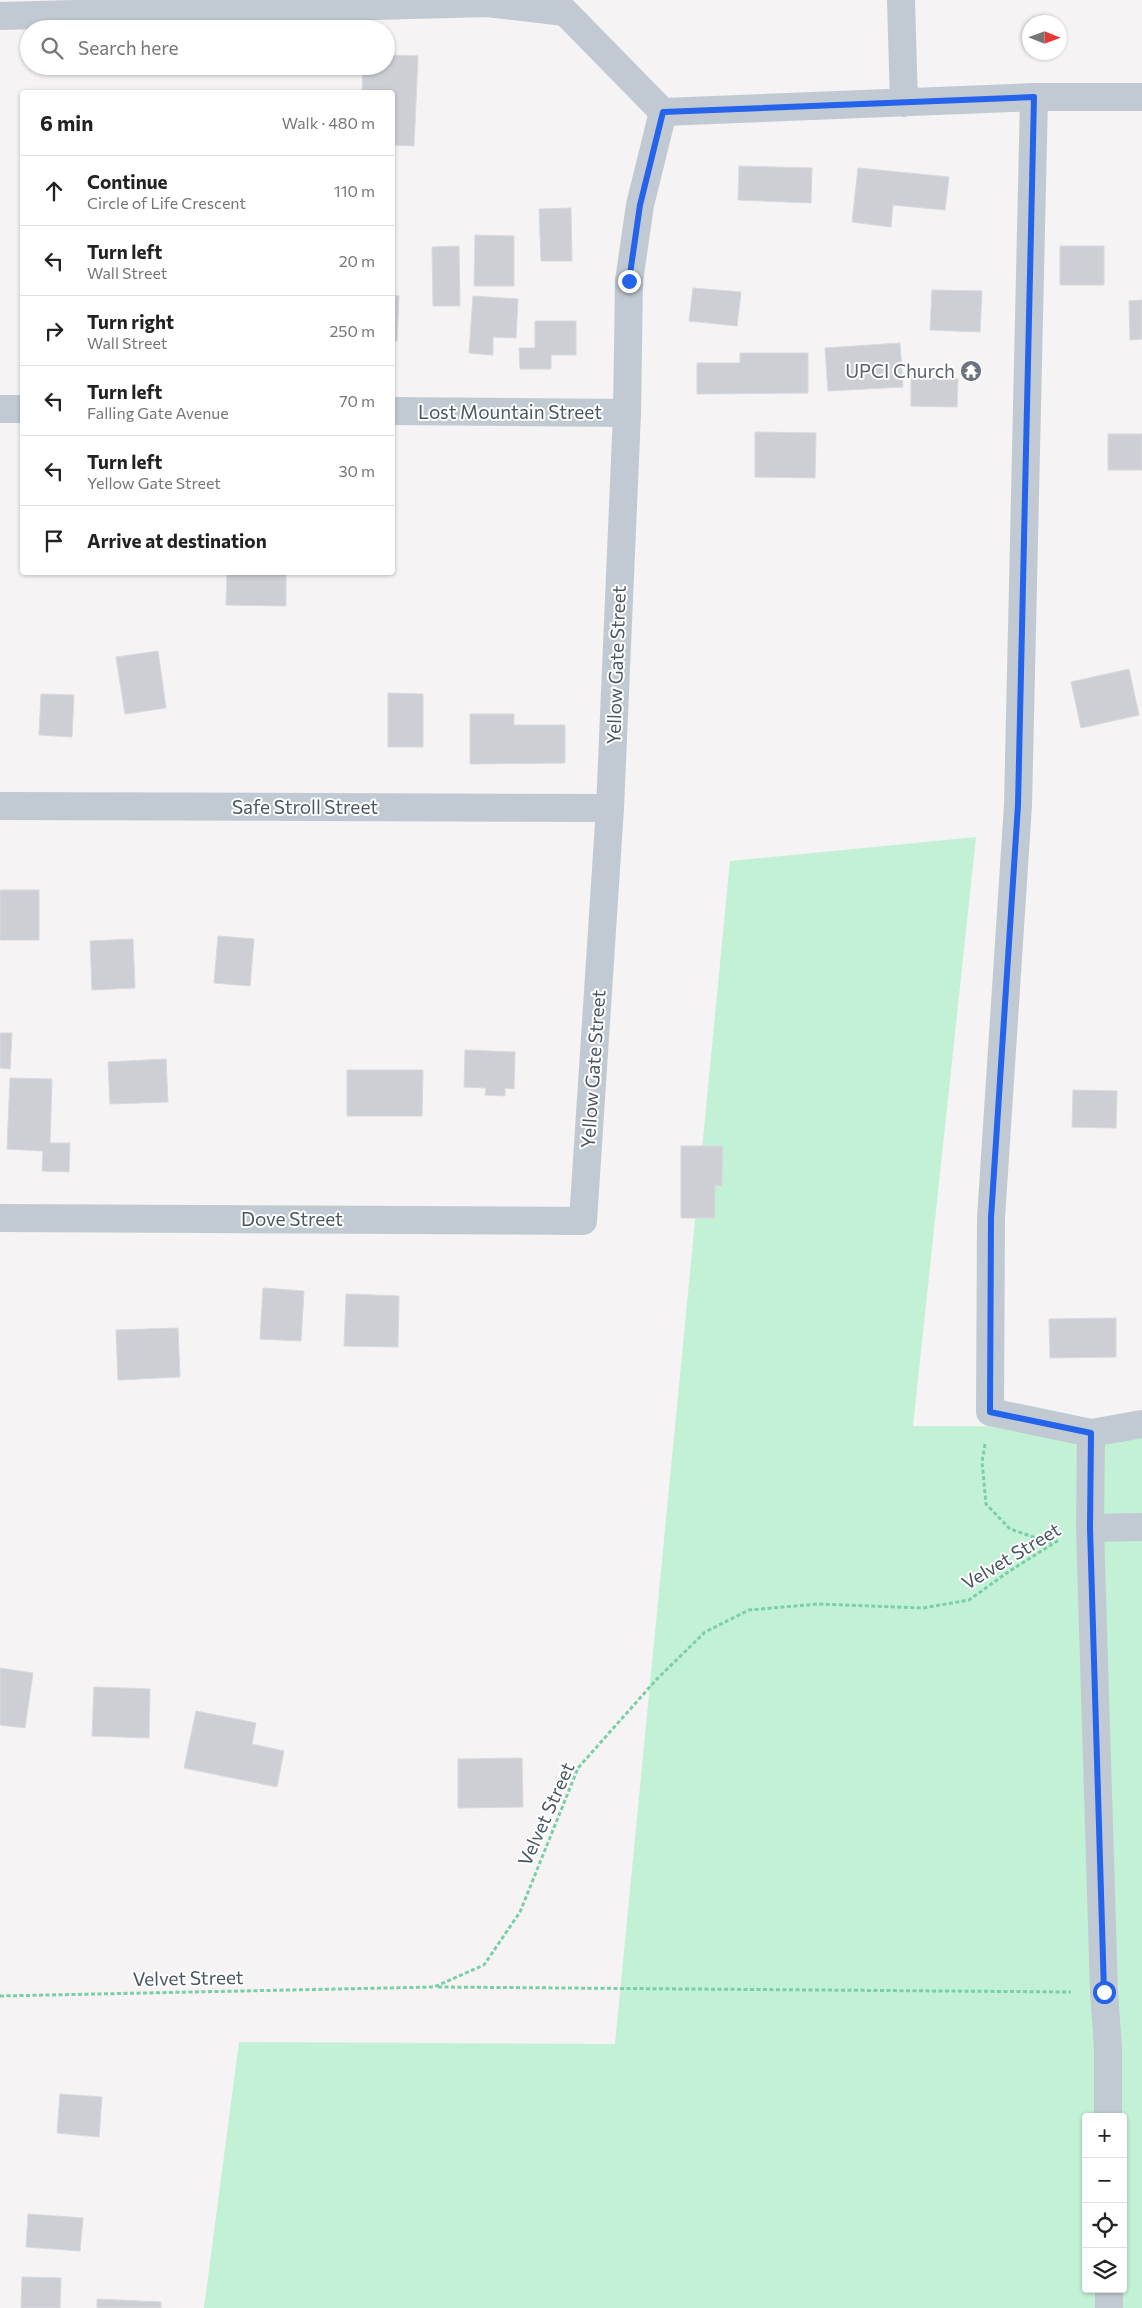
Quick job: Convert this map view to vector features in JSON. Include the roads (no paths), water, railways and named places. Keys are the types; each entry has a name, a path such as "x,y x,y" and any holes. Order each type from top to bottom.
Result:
{"street":[{"path":"901,0 904,103"},
{"path":"0,16 487,3 566,12 663,112 1034,97 1142,97"},
{"path":"1034,97 1018,805 991,1218 990,1412 1091,1433 1142,1424"},
{"name":"Yellow Gate Street","path":"583,1221 610,808 626,412 629,281 640,205 663,112"},
{"path":"0,409 20,409"},
{"name":"Lost Mountain Street","path":"395,411 626,412"},
{"name":"Safe Stroll Street","path":"0,806 610,808"},
{"name":"Dove Street","path":"0,1218 583,1221"},
{"path":"1091,1433 1090,1528 1104,1992 1108,2048 1108,2113"},
{"path":"1090,1528 1142,1527"},
{"path":"1108,2293 1109,2308"}],"place":[{"name":"UPCI Church","path":"971,371"}]}
